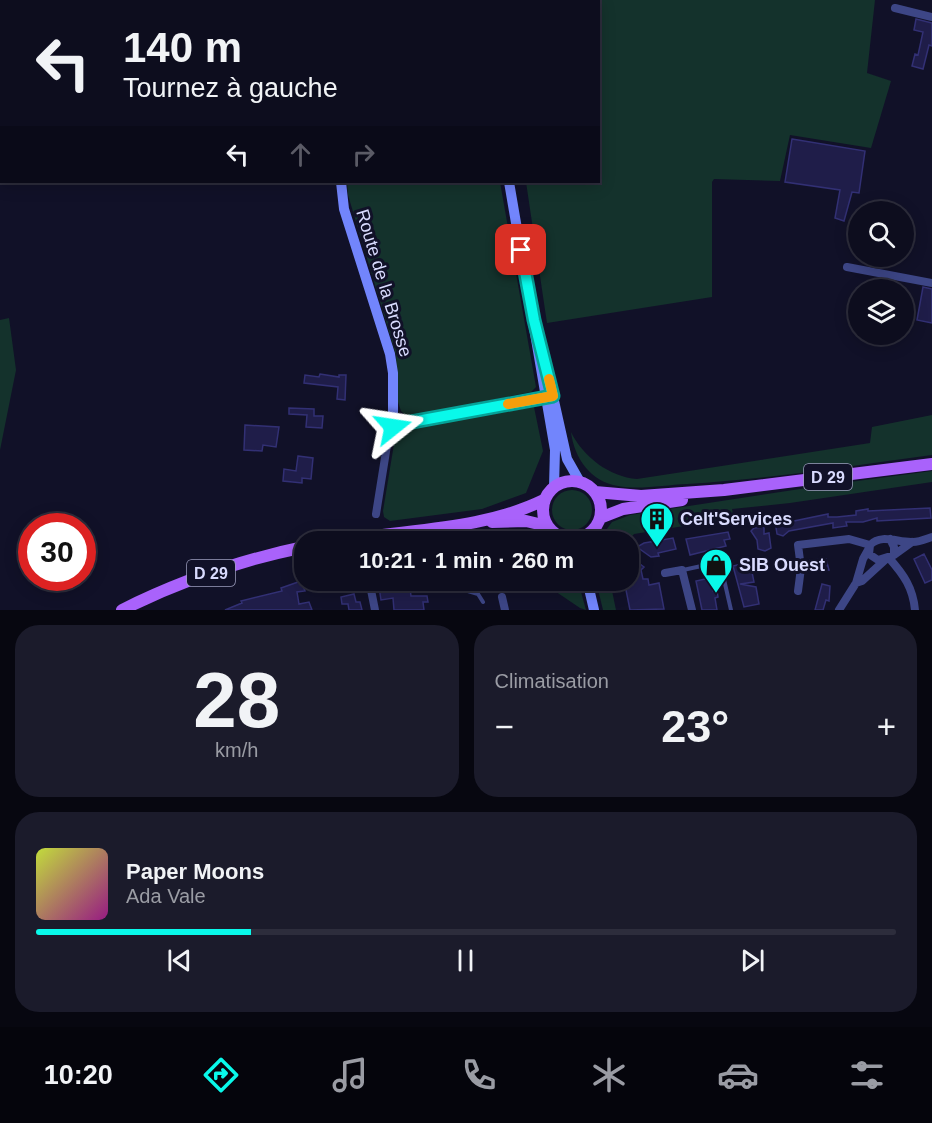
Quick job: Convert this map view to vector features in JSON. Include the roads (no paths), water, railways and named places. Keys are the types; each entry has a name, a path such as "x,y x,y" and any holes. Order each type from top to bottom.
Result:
{"main road":[{"name":"Route de la Brosse","path":"341,183 344,209 390,354 394,381 392,414 396,422"},
{"path":"509,183 549,397 555,450 554,487"},
{"path":"396,422 406,423 549,397"},
{"path":"549,397 567,459 580,482 595,492 601,505 600,518 593,531"},
{"name":"D 29","path":"595,492 635,496 724,490 932,464"},
{"path":"409,531 470,522 524,508 544,500 554,487 567,481 580,482"},
{"name":"D 29","path":"600,518 622,509 695,498 724,490"},
{"path":"544,500 543,513 547,526"},
{"path":"470,522 526,521 547,526 553,531"},
{"name":"D 29","path":"122,610 169,588 212,572 294,550"},
{"path":"590,591 594,610"}],"street":[{"path":"895,8 932,17"},
{"path":"847,267 932,283"},
{"path":"376,514 388,439 396,422"},
{"path":"839,610 856,583 863,559 874,540 890,539 912,542 932,537"},
{"path":"798,591 801,568 798,545 849,539 869,547"},
{"path":"890,539 894,547 890,558"},
{"path":"856,583 862,581 912,542"},
{"path":"869,547 872,558 890,558"},
{"path":"890,558 914,594 915,610"},
{"path":"665,573 682,570 692,610"},
{"path":"371,591 375,610"},
{"path":"502,597 505,610"}],"lane":[{"path":"682,570 720,562 731,610"},
{"path":"656,574 665,573"},
{"path":"468,591 478,594 483,602"}],"place":[{"name":"Celt'Services","path":"657,548"},
{"name":"SIB Ouest","path":"716,594"}]}
